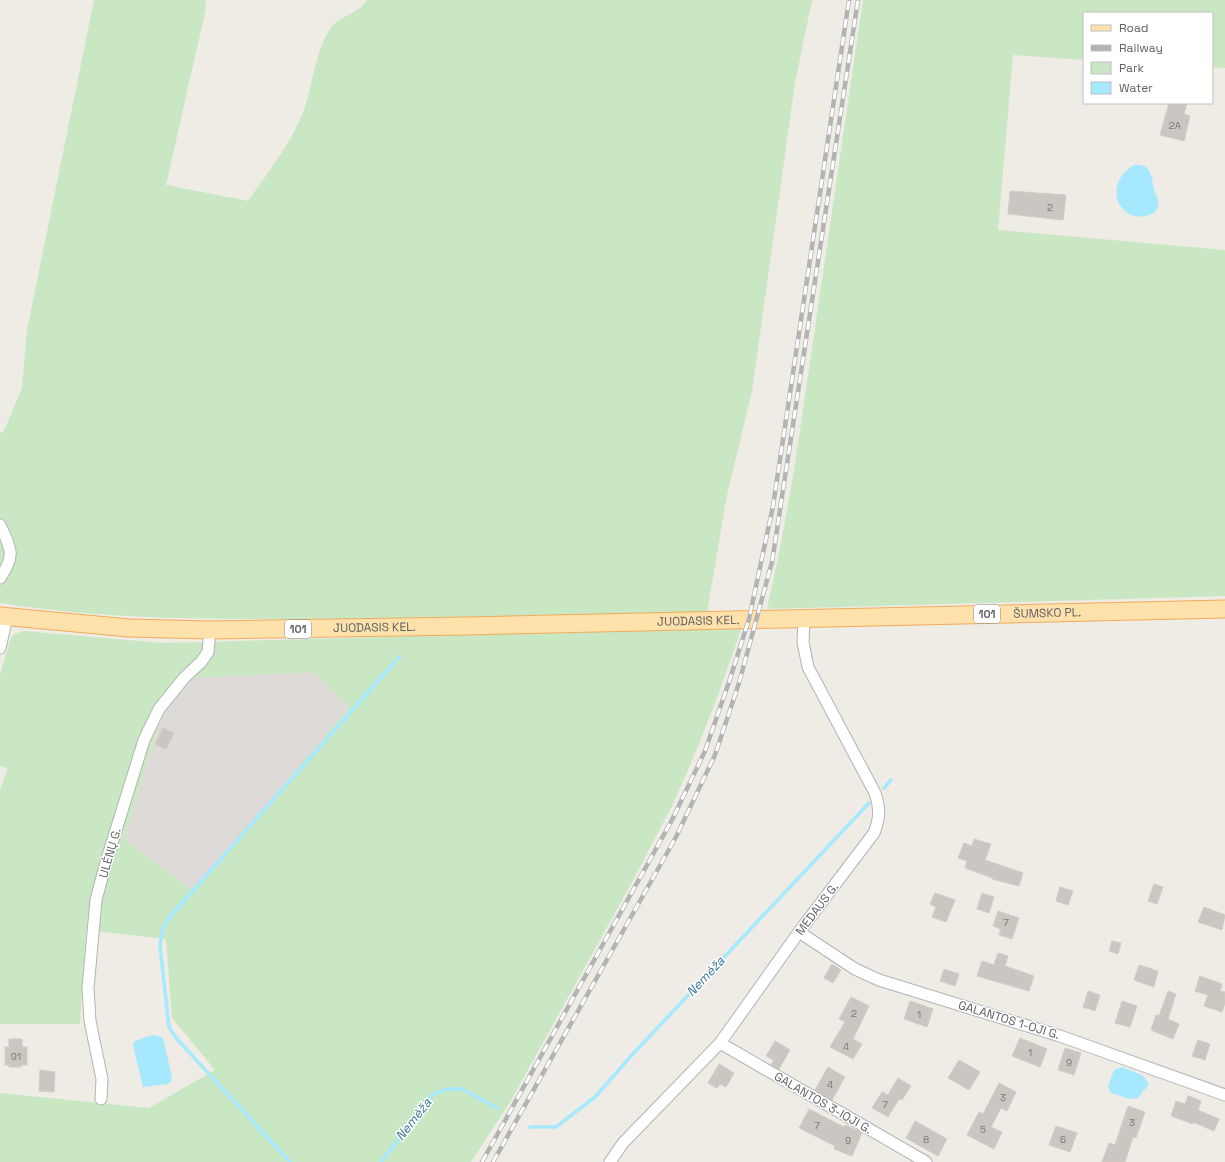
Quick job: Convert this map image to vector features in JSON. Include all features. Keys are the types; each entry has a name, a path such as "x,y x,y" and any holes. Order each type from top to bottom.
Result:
{"main road":[{"name":"ŠUMSKO PL.","path":"748,619 1225,609"},
{"name":"JUODASIS KEL.","path":"3,617 129,628 210,630 748,619"}],"street":[{"path":"0,525 11,556 9,565 0,578"},
{"path":"0,648 3,617"},
{"name":"MEDAUS G.","path":"610,1162 623,1143 720,1043 799,932 874,833 880,819 876,793 808,667 803,642 804,618"},
{"name":"ULĖNŲ G.","path":"101,1099 102,1079 90,1021 88,988 96,900 107,859 144,740 159,709 184,678 201,662 208,652 210,630"},
{"name":"GALANTOS 1-OJI G.","path":"799,932 855,969 879,980 1060,1036 1225,1095"},
{"name":"GALANTOS 3-IOJI G.","path":"720,1043 926,1162"}],"shaded area":[{"path":"314,672 349,708 194,891 124,840 159,723 173,700 194,678"}],"green space":[{"path":"94,0 205,0 206,8 166,185 248,201 279,157 299,122 307,101 315,68 325,37 334,24 359,9 367,0 812,0 795,83 752,391 727,495 707,612 400,619 223,619 111,615 0,603 0,432 3,433 22,388 27,330"},
{"path":"863,0 1225,0 1225,68 1213,67 1213,12 1083,12 1083,60 1013,55 998,230 1225,250 1225,596 767,609 779,554 794,471"},
{"path":"742,627 717,698 672,806 632,882 510,1102 471,1162 0,1162 0,1093 149,1108 215,1070 172,1018 166,939 86,930 80,1024 0,1024 0,790 8,768 0,766 0,675 11,638 15,634 23,631 163,643","holes":["314,672 349,708 194,891 124,840 159,723 173,700 194,678"]}],"water":[{"path":"1134,165 1144,166 1150,172 1158,200 1158,207 1152,214 1147,216 1129,214 1120,205 1117,199 1116,193 1119,180 1128,169"},
{"path":"152,1035 163,1038 172,1077 171,1082 168,1084 143,1087 133,1045 135,1041"},
{"path":"1122,1067 1142,1075 1149,1084 1138,1098 1130,1099 1111,1093 1108,1086 1114,1070"}],"building":[{"path":"1169,104 1187,104 1184,114 1190,116 1184,141 1160,135"},
{"path":"1010,191 1066,195 1063,220 1008,214"},
{"path":"163,728 174,733 166,749 155,744"},
{"path":"974,839 991,844 985,860 1023,873 1019,886 992,879 993,878 965,868 967,861 958,858 964,843 972,846"},
{"path":"1154,884 1163,887 1157,904 1148,901"},
{"path":"1060,887 1073,891 1068,905 1056,901"},
{"path":"935,893 955,900 946,922 932,917 936,907 930,904"},
{"path":"982,893 994,897 989,913 977,909"},
{"path":"1204,907 1225,915 1222,930 1198,922"},
{"path":"998,911 1019,918 1012,939 999,935 1001,929 993,926"},
{"path":"1112,941 1121,943 1118,954 1109,951"},
{"path":"998,953 1008,956 1005,966 1034,976 1029,991 977,976 982,961 994,965"},
{"path":"832,964 841,970 833,983 824,978"},
{"path":"1139,965 1158,971 1154,987 1134,980"},
{"path":"944,969 959,974 955,986 940,981"},
{"path":"1200,976 1222,984 1220,991 1225,992 1225,1003 1222,1012 1204,1006 1208,995 1195,991"},
{"path":"1088,991 1100,995 1095,1011 1083,1007"},
{"path":"1168,991 1176,994 1168,1019 1179,1024 1173,1039 1151,1030 1156,1015 1159,1016"},
{"path":"851,997 869,1006 853,1039 862,1044 853,1059 830,1047 845,1022 839,1019"},
{"path":"910,1001 933,1009 927,1027 904,1019"},
{"path":"1122,1001 1137,1006 1130,1027 1115,1023"},
{"path":"1020,1038 1047,1049 1040,1067 1012,1056"},
{"path":"9,1039 22,1039 22,1047 27,1047 27,1065 21,1065 21,1067 9,1067 9,1065 5,1065 5,1047 9,1047"},
{"path":"1198,1040 1210,1044 1205,1060 1192,1056"},
{"path":"775,1041 790,1050 779,1069 771,1065 774,1060 766,1056"},
{"path":"1065,1048 1081,1053 1074,1075 1058,1070"},
{"path":"959,1060 980,1072 969,1090 948,1078"},
{"path":"719,1064 734,1073 726,1087 720,1084 717,1088 708,1083"},
{"path":"828,1067 845,1077 832,1100 815,1090"},
{"path":"40,1070 55,1072 54,1092 39,1091"},
{"path":"898,1078 911,1086 902,1100 899,1099 888,1117 872,1108 882,1092 888,1095"},
{"path":"999,1083 1016,1092 1007,1111 1001,1108 991,1127 1002,1132 994,1149 967,1135 979,1112 983,1114"},
{"path":"1188,1096 1201,1101 1198,1110 1219,1119 1214,1131 1193,1122 1193,1124 1171,1116 1176,1101 1185,1104"},
{"path":"1128,1106 1145,1112 1136,1138 1133,1137 1125,1162 1102,1162 1109,1143 1115,1145"},
{"path":"809,1109 844,1127 845,1125 862,1133 852,1156 834,1149 835,1146 799,1128"},
{"path":"915,1121 947,1139 938,1156 906,1138"},
{"path":"1056,1126 1077,1133 1070,1152 1049,1145"}],"waterway":[{"path":"290,1162 176,1038 169,1027 160,946 162,930 168,919 399,657"},
{"name":"Nemėža","path":"884,788 891,780"},
{"name":"Nemėža","path":"530,1127 556,1127 595,1097 632,1055 869,803"},
{"name":"Nemėža","path":"381,1162 432,1095 446,1089 462,1089 497,1108"}],"railway":[{"path":"482,1162 672,820 705,751 749,619 773,506 849,0"},
{"path":"493,1162 676,837 715,755 739,683 772,562 858,0"}]}
